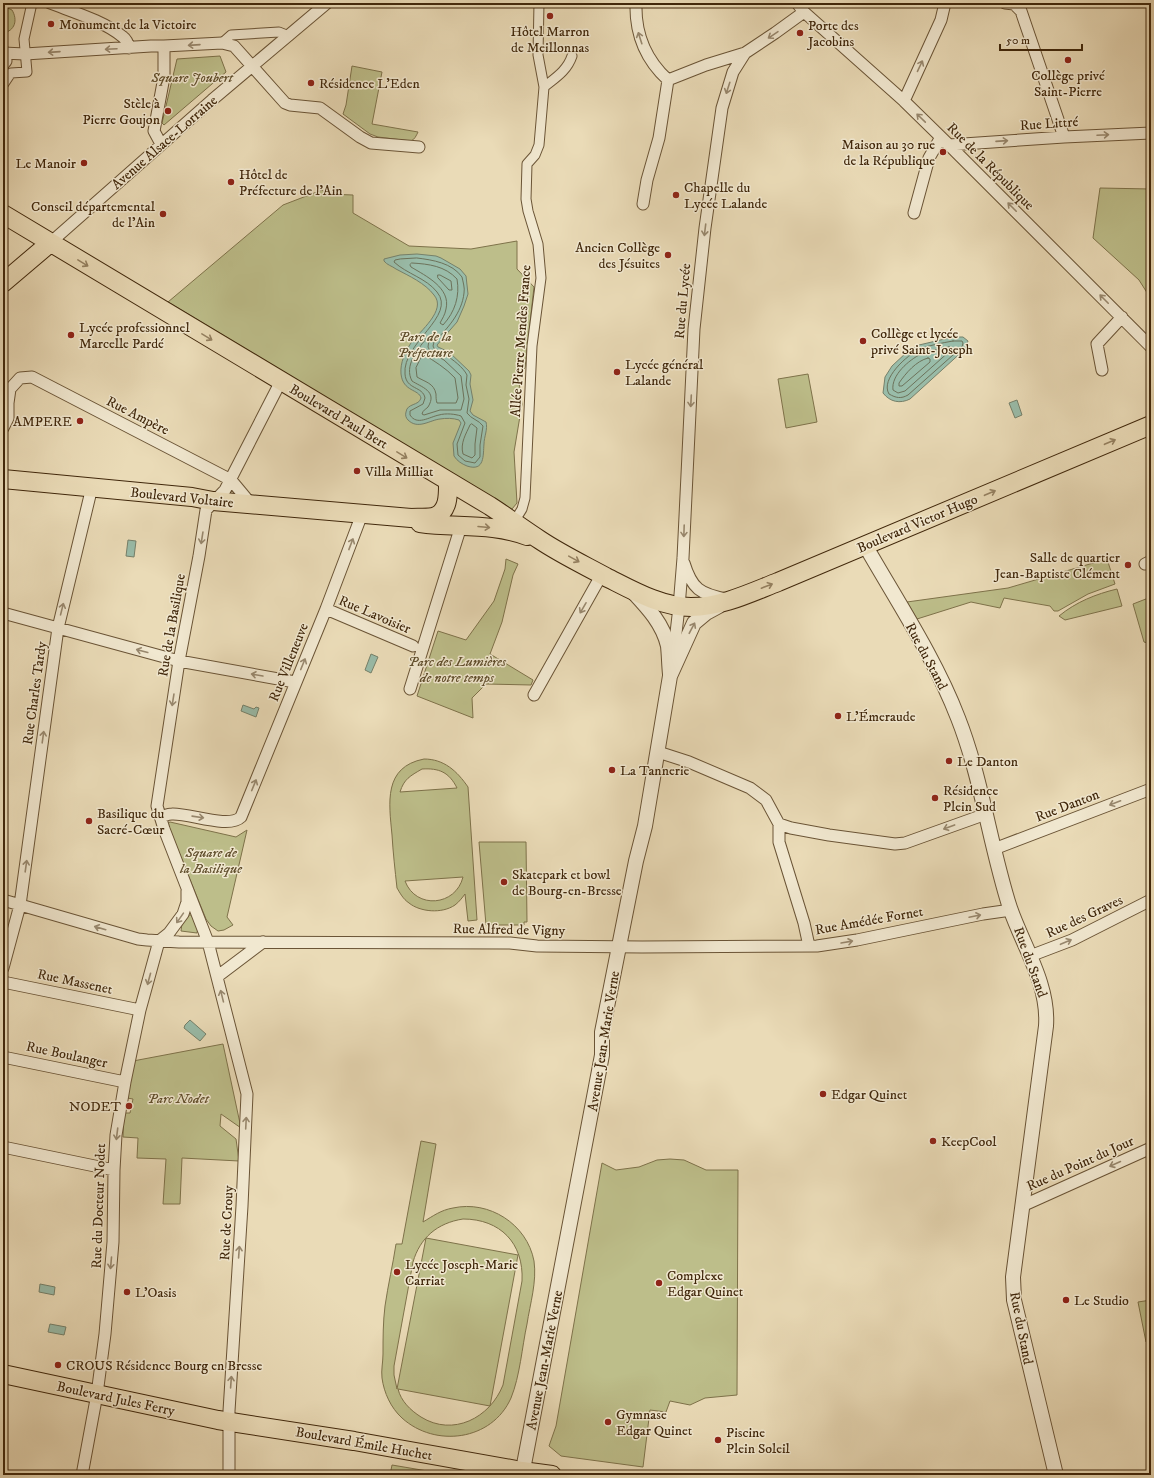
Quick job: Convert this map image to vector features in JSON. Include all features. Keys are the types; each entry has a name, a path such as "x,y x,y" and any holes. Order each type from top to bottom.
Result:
{"main road":[{"name":"Boulevard Paul Bert","path":"3,214 514,522 540,541 630,589 664,603 679,607"},
{"name":"Avenue Alsace-Lorraine","path":"3,283 50,243"},
{"name":"Boulevard Victor Hugo","path":"679,607 705,606 730,600 778,582 1151,425"},
{"name":"Boulevard Voltaire","path":"3,478 192,497 213,501 411,518 435,516 441,512 446,504 448,482"},
{"name":"Boulevard Voltaire","path":"362,514 427,524 482,527 516,531 540,541"},
{"name":"Boulevard Jules Ferry","path":"3,1374 159,1408 229,1421"},
{"name":"Boulevard Émile Huchet","path":"229,1421 354,1441 522,1473 552,1475"}],"street":[{"path":"3,85 11,73 26,72 24,39 32,3"},
{"path":"50,3 97,22 124,38 128,42 129,48"},
{"name":"Avenue Alsace-Lorraine","path":"50,243 252,65 289,36 327,3"},
{"name":"Allée Pierre Mendès France","path":"514,522 522,509 525,498 532,346 541,278 538,244 526,199 527,164 535,155 539,145 544,87 539,63 539,3"},
{"path":"636,3 638,34 656,69 668,80"},
{"path":"904,101 941,20 945,3"},
{"path":"1005,3 1014,4 1021,11 1064,137"},
{"path":"668,80 706,65 745,53 775,34 803,6"},
{"name":"Rue de la République","path":"803,6 941,137 1151,347"},
{"path":"222,43 231,35 280,32 289,36"},
{"path":"3,65 6,61 4,52 25,54 222,43 234,46 285,103 290,105 320,108 360,137 371,143 419,147"},
{"path":"161,144 154,131 164,77 164,46"},
{"name":"Rue du Lycée","path":"679,607 683,558 694,329 705,228 722,108 733,72 745,53"},
{"path":"544,87 565,70 569,65 572,56"},
{"path":"643,204 646,180 659,138 668,80"},
{"name":"Rue Littré","path":"949,145 1151,133"},
{"path":"914,213 929,158 941,137"},
{"path":"1102,370 1097,344 1122,317"},
{"name":"Rue Ampère","path":"3,428 8,418 10,389 20,378 32,377 231,480"},
{"name":"Rue de la Basilique","path":"208,942 156,806 179,661 199,556 206,510 225,490 231,480 281,382"},
{"path":"231,480 251,504"},
{"name":"Rue Charles Tardy","path":"3,968 20,905 58,628 92,487"},
{"name":"Rue Villeneuve","path":"160,817 172,814 227,821 238,820 244,813 295,682 326,609 362,514"},
{"path":"410,689 461,526"},
{"name":"Rue du Stand","path":"865,545 940,676 959,719 980,788 998,870 1011,910 1043,992 1047,1014 1013,1278 1014,1300 1056,1475"},
{"path":"683,558 692,582 698,590 716,597 730,600"},
{"path":"534,695 602,574"},
{"path":"630,589 645,605 661,627 668,647 670,676"},
{"path":"670,676 694,623 706,613 730,600"},
{"name":"Avenue Jean-Marie Verne","path":"522,1473 601,1063 602,1032 636,861 645,826 670,676 679,607"},
{"name":"Rue Lavoisier","path":"326,609 413,646"},
{"path":"3,613 179,661 295,682"},
{"path":"658,752 689,762 750,788 766,800 779,824 798,830 895,844 905,843 986,814"},
{"name":"Rue Danton","path":"994,849 1151,789"},
{"name":"Rue Amédée Fornet","path":"779,824 779,842 804,923 809,946 857,940 983,914 1011,910"},
{"name":"Rue de la Basilique","path":"159,941 169,933 183,914 187,902 188,888"},
{"name":"Rue Alfred de Vigny","path":"3,900 138,939 159,941 510,943 537,946 809,946"},
{"name":"Rue des Graves","path":"1030,956 1072,940 1151,900"},
{"name":"Rue du Docteur Nodet","path":"82,1475 97,1394 105,1334 113,1242 116,1134 140,1010 159,941"},
{"name":"Rue de Crouy","path":"208,942 218,976 247,1094 229,1421 229,1475"},
{"path":"218,976 263,942"},
{"name":"Rue Massenet","path":"3,982 140,1010"},
{"name":"Rue Boulanger","path":"3,1057 125,1082"},
{"path":"3,1147 114,1170"},
{"name":"Rue du Point du Jour","path":"1022,1206 1151,1148"}],"green space":[{"path":"3,6 12,10 15,21 10,30 3,33"},
{"name":"Square Joubert","path":"220,56 226,72 164,125 162,123 177,59"},
{"path":"352,66 382,72 372,124 418,132 414,139 411,141 378,137 370,134 343,114 346,105"},
{"path":"1100,188 1151,189 1151,299 1139,280 1093,238"},
{"name":"Parc de la Préfecture","path":"322,190 328,194 353,195 353,213 409,246 471,249 517,241 517,269 534,287 525,368 518,374 522,404 514,452 517,503 512,509 168,302 283,205"},
{"path":"808,374 817,422 786,428 778,379"},
{"name":"Parc des Lumières de notre temps","path":"506,559 518,564 513,575 502,622 490,654 533,680 531,685 486,684 472,698 473,718 417,696 438,631 466,640 494,601 505,569"},
{"path":"1107,559 1115,584 1088,594 1058,611 1054,611 1050,606 1004,598 1000,608 971,602 917,619 907,602 1008,588"},
{"path":"1117,589 1122,606 1065,620 1059,616 1086,599"},
{"path":"1151,597 1151,629 1149,633 1151,634 1151,644 1144,642 1133,604"},
{"path":"424,759 438,761 455,771 468,787 477,920 468,921 465,894 450,908 431,911 419,908 409,903 403,898 397,888 393,854 390,799 395,778 401,770 411,763","holes":["422,769 434,769 443,772 451,778 457,788 400,792 403,784 408,778","463,877 459,887 453,894 436,901 418,897 410,890 405,881"]},
{"name":"Square de la Basilique","path":"170,822 236,837 247,830 227,917 233,925 224,930 218,931 211,926 206,919 169,828 168,823"},
{"name":"Skatepark et bowl de Bourg-en-Bresse","path":"479,842 526,842 527,922 524,922 524,925 486,925"},
{"path":"188,915 193,915 198,928 197,933 181,931 182,923"},
{"name":"Parc Nodet","path":"223,1044 241,1128 221,1114 220,1126 236,1139 239,1161 182,1158 180,1204 163,1204 166,1159 137,1158 138,1138 123,1137 124,1113 130,1113 133,1099 127,1098 133,1061"},
{"path":"421,1141 436,1144 423,1222 445,1210 453,1208 467,1206 493,1211 515,1226 530,1248 534,1261 535,1277 519,1371 514,1389 511,1398 502,1412 491,1423 477,1431 462,1435 446,1436 430,1434 415,1428 402,1418 391,1405 386,1395 382,1375 384,1312 396,1244 402,1244","holes":["463,1219 476,1220 488,1223 507,1236 519,1255 522,1267 522,1281 503,1385 497,1397 490,1406 518,1255 426,1238 445,1224","426,1238 397,1389 394,1366 413,1262 416,1253","398,1389 490,1406 480,1415 469,1421 458,1424 445,1425 433,1423 413,1411 401,1397"]},
{"name":"Complexe Edgar Quinet","path":"657,1160 684,1160 706,1170 738,1170 737,1395 705,1398 690,1405 670,1401 666,1412 650,1410 643,1467 561,1456 549,1446 556,1426 602,1163 616,1170 639,1167"},
{"path":"1151,1300 1151,1341 1146,1342 1138,1302"},
{"path":"392,1465 451,1475 390,1475"}],"water":[{"path":"417,254 441,258 460,269 466,276 468,294 464,306 457,322 437,345 438,347 449,352 469,371 471,375 470,384 473,400 470,411 473,415 486,422 483,457 480,465 477,467 465,465 458,461 454,456 453,443 461,423 459,420 442,419 424,424 416,424 408,420 406,416 408,407 420,401 421,398 420,395 408,387 402,380 402,362 411,343 435,314 437,301 434,295 426,287 388,264 384,261 384,259 400,255"},
{"path":"953,337 963,337 968,341 965,349 910,399 899,402 892,400 883,393 885,377 892,366 907,352 919,345"},
{"path":"1017,400 1022,415 1015,418 1009,403"},
{"path":"128,540 136,541 134,557 126,556"},
{"path":"371,654 378,657 371,673 365,670"},
{"path":"243,705 254,709 256,707 259,708 256,717 241,711"},
{"path":"190,1020 206,1034 200,1041 184,1028"},
{"path":"40,1284 55,1287 54,1295 39,1292"},
{"path":"50,1324 66,1327 64,1335 48,1332"}],"place":[{"name":"Hôtel Marron de Meillonnas","path":"550,16"},
{"name":"Monument de la Victoire","path":"51,24"},
{"name":"Porte des Jacobins","path":"800,33"},
{"name":"Collège privé Saint-Pierre","path":"1068,60"},
{"name":"Résidence L'Eden","path":"311,83"},
{"name":"Stèle à Pierre Goujon","path":"168,111"},
{"name":"Maison au 30 rue de la République","path":"943,152"},
{"name":"Le Manoir","path":"84,163"},
{"name":"Hôtel de Préfecture de l'Ain","path":"231,182"},
{"name":"Chapelle du Lycée Lalande","path":"676,195"},
{"name":"Conseil départemental de l'Ain","path":"163,214"},
{"name":"Ancien Collège des Jésuites","path":"668,255"},
{"name":"Lycée professionnel Marcelle Pardé","path":"71,335"},
{"name":"Collège et lycée privé Saint-Joseph","path":"863,341"},
{"name":"Lycée général Lalande","path":"617,372"},
{"name":"AMPERE","path":"80,421"},
{"name":"Villa Milliat","path":"357,471"},
{"name":"Salle de quartier Jean-Baptiste Clément","path":"1128,565"},
{"name":"L'Émeraude","path":"838,716"},
{"name":"Le Danton","path":"949,761"},
{"name":"La Tannerie","path":"612,770"},
{"name":"Résidence Plein Sud","path":"935,798"},
{"name":"Basilique du Sacré-Cœur","path":"89,821"},
{"name":"Skatepark et bowl de Bourg-en-Bresse","path":"504,882"},
{"name":"Edgar Quinet","path":"823,1094"},
{"name":"NODET","path":"129,1106"},
{"name":"KeepCool","path":"933,1141"},
{"name":"Lycée Joseph-Marie Carriat","path":"397,1272"},
{"name":"Complexe Edgar Quinet","path":"659,1283"},
{"name":"L'Oasis","path":"127,1292"},
{"name":"Le Studio","path":"1066,1300"},
{"name":"CROUS Résidence Bourg en Bresse","path":"58,1365"},
{"name":"Gymnase Edgar Quinet","path":"608,1422"},
{"name":"Piscine Plein Soleil","path":"718,1440"}]}
